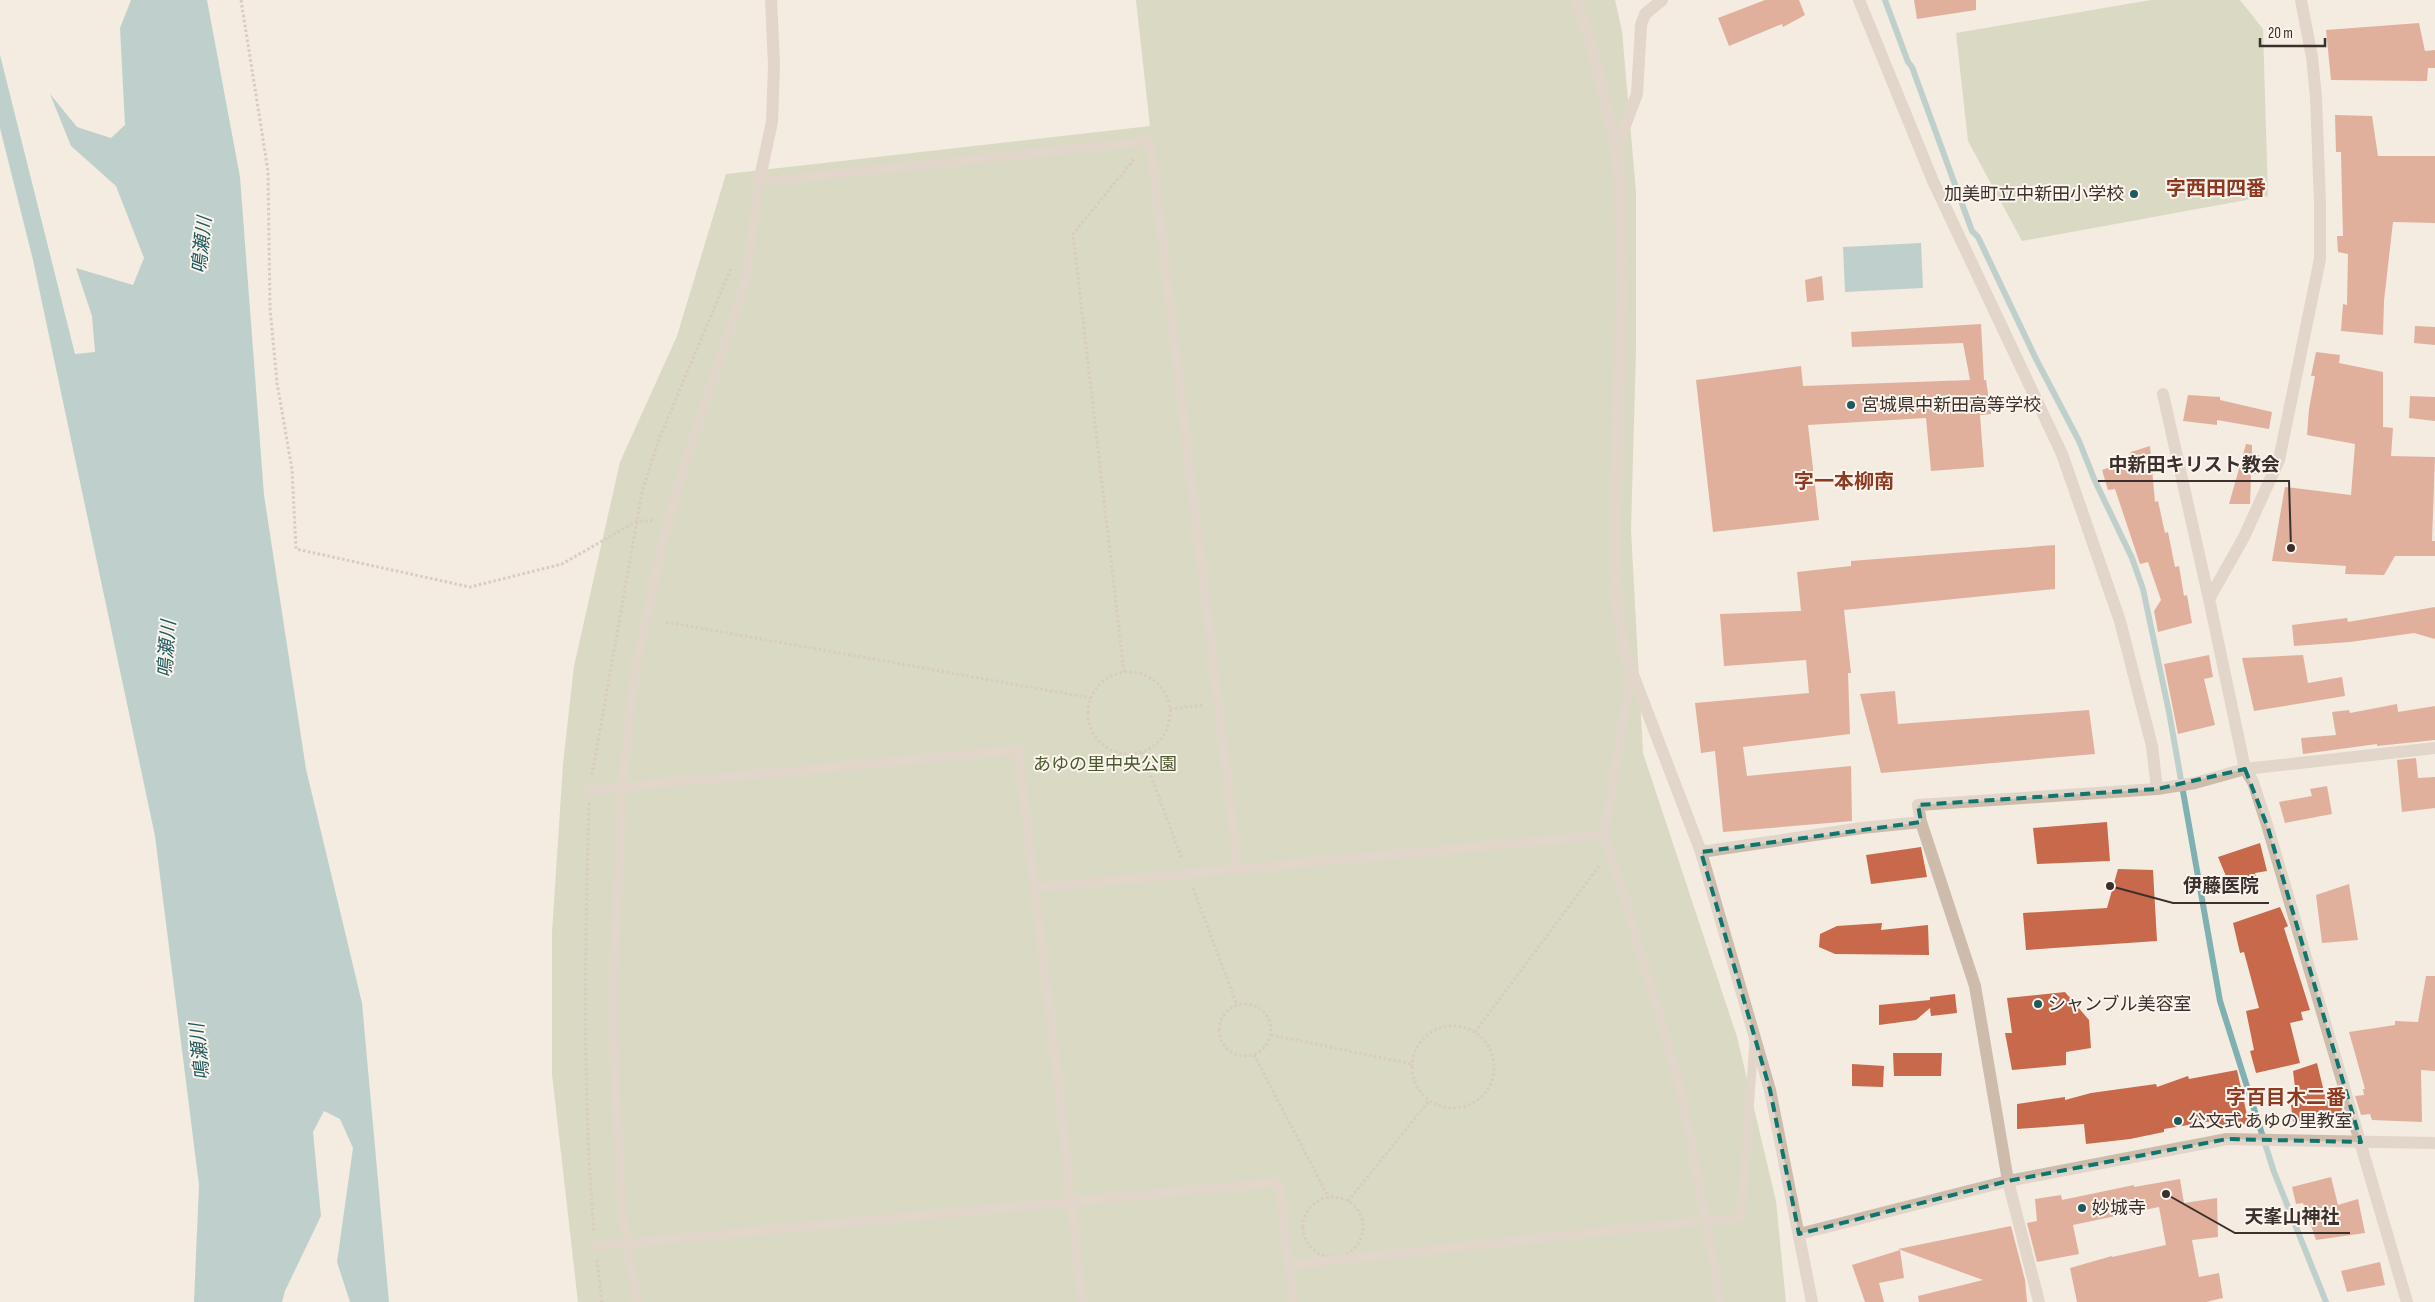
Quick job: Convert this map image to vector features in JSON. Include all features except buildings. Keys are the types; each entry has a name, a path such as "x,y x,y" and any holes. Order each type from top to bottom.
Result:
{"street":[{"path":"759,182 772,122 774,65 771,0"},
{"path":"1576,0 1594,55 1616,150 1620,182 1621,303 1615,524 1616,594 1624,650 1701,852 1754,1041 1770,1090 1812,1302"},
{"path":"1616,150 1637,94 1641,24 1645,14 1662,0"},
{"path":"1859,0 1933,181 2062,454 2120,621 2161,788"},
{"path":"2208,599 2244,537 2279,460 2320,258 2316,97 2312,57 2302,0"},
{"path":"2163,394 2245,769 2253,782 2268,828 2407,1302"},
{"path":"2039,1302 2008,1182 1975,986 1921,822 1918,805 2161,788 2195,783 2245,769 2435,748"},
{"path":"1701,852 1862,828 1891,827 1921,822"},
{"path":"1799,1234 2008,1182 2228,1139 2295,1142 2435,1143"}],"lane":[{"path":"637,1302 622,1214 616,1107 613,992 622,788 635,671 669,518 685,463 745,283 759,182 1150,141 1238,869"},
{"path":"1632,669 1604,835 1679,1084 1720,1302"},
{"path":"589,790 1018,750 1082,1302"},
{"path":"1034,888 1604,835"},
{"path":"1289,1265 1741,1217 1754,1041"},
{"path":"596,1246 1070,1200 1279,1182 1293,1302"}],"path":[{"path":"241,0 268,171 270,308 277,383 292,469 296,549 470,587 562,564 635,522 669,518"},
{"path":"1124,672 1073,234 1150,141"},
{"path":"602,1302 587,1145 584,954 589,790 635,522 642,492 659,439 733,263"},
{"path":"666,622 1091,698"},
{"path":"1124,672 1147,676 1158,684 1167,696 1170,709 1169,723 1164,736 1154,746 1142,752 1129,754 1116,752 1104,745 1095,736 1090,724 1088,711 1091,698 1098,687 1108,678 1124,672"},
{"path":"1170,709 1218,704"},
{"path":"1475,1032 1610,852"},
{"path":"1237,1005 1255,1006 1262,1010 1271,1026 1271,1035 1262,1050 1254,1055 1237,1056 1224,1046 1218,1030 1224,1015 1237,1005"},
{"path":"1455,1026 1475,1032 1485,1041 1492,1052 1495,1065 1493,1078 1488,1090 1479,1100 1467,1106 1454,1109 1441,1107 1429,1101 1419,1091 1413,1078 1412,1064 1415,1050 1423,1039 1434,1030 1455,1026"},
{"path":"1271,1035 1412,1064"},
{"path":"1254,1055 1329,1198"},
{"path":"1348,1202 1429,1101"},
{"path":"1329,1198 1348,1202 1356,1208 1362,1218 1364,1228 1362,1238 1356,1247 1348,1253 1329,1257 1312,1249 1307,1241 1304,1223 1312,1207 1329,1198"}],"highlighted area":[{"path":"2245,769 2268,828 2361,1142 2227,1139 2008,1181 1799,1234 1770,1090 1701,852 1921,822 1918,805 2157,789"}],"green space":[{"name":"あゆの里中央公園","path":"1136,0 1615,0 1622,31 1636,192 1636,350 1631,530 1643,753 1737,1037 1776,1201 1786,1302 578,1302 552,1074 552,933 563,764 574,666 620,462 677,336 726,174 1150,126"},
{"path":"2151,0 2240,0 2263,29 2268,196 2022,241 1968,141 1956,33"}],"water":[{"name":"鳴瀬川","path":"131,0 207,0 240,177 264,495 306,769 362,1003 389,1302 350,1302 337,1262 353,1148 340,1119 324,1111 313,1132 321,1216 285,1291 282,1302 194,1302 199,1185 155,836 33,260 0,128 0,55 75,354 95,352 92,316 76,268 133,285 144,258 116,186 71,146 50,94 77,127 111,138 125,125 120,28"},
{"path":"1921,243 1923,288 1845,292 1843,247"}],"waterway":[{"path":"1885,0 1908,62 1912,67 1972,231 1978,237 2036,359 2079,441 2095,481 2132,558 2143,589 2169,712 2220,1001 2274,1172 2326,1302"}],"place":[{"name":"加美町立中新田小学校","path":"2134,194"},
{"name":"宮城県中新田高等学校","path":"1851,405"},
{"name":"中新田キリスト教会","path":"2291,548"},
{"name":"伊藤医院","path":"2110,886"},
{"name":"シャンブル美容室","path":"2038,1004"},
{"name":"公文式 あゆの里教室","path":"2178,1121"},
{"name":"天峯山神社","path":"2166,1194"},
{"name":"妙城寺","path":"2082,1208"}],"district":[{"name":"字西田四番","path":"2216,188"},
{"name":"字一本柳南","path":"1844,481"},
{"name":"字百目木二番","path":"2286,1097"}]}
